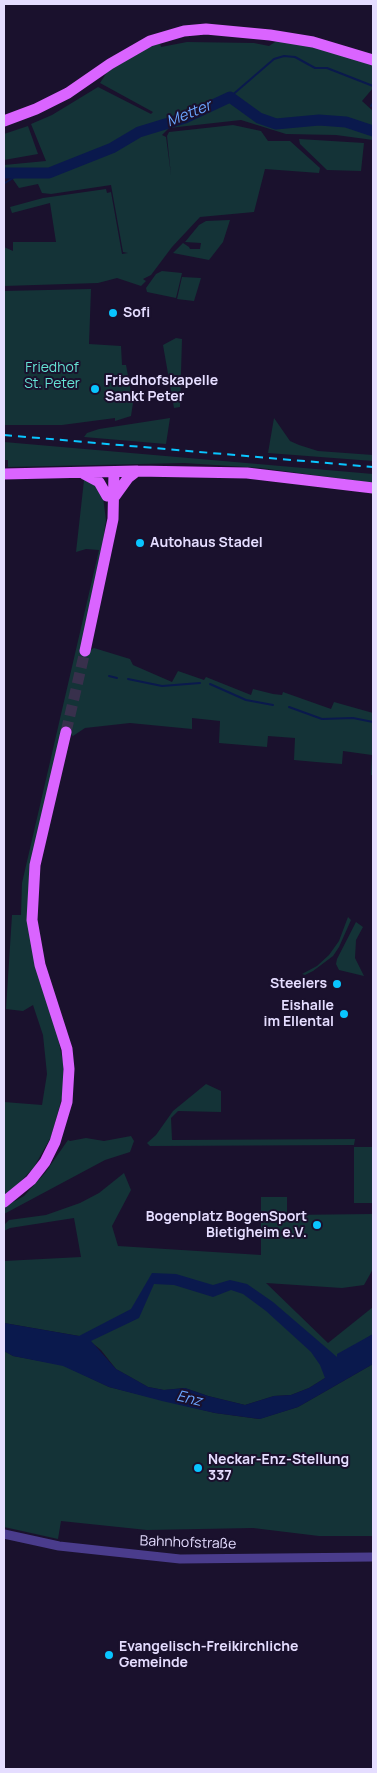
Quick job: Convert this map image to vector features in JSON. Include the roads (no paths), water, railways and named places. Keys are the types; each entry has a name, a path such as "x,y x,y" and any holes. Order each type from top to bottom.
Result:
{"main road":[{"path":"4,121 36,109 68,93 110,64 150,41 184,32 206,29 270,35 313,42 373,60"},
{"path":"111,496 137,471"},
{"path":"4,474 137,471 247,473 373,488"},
{"path":"84,651 110,529 110,472"},
{"path":"83,473 99,482 111,496"},
{"path":"4,1202 31,1180 44,1162 55,1142 67,1102 69,1069 66,1049 40,965 32,920 35,864 66,732"}],"street":[{"name":"Bahnhofstraße","path":"4,1534 59,1546 180,1559 373,1557"}],"water":[{"name":"Enz","path":"152,1273 176,1274 213,1285 230,1280 247,1284 273,1302 337,1357 337,1354 373,1334 373,1364 298,1407 260,1419 215,1413 109,1387 63,1366 13,1356 4,1351 4,1323 79,1336 131,1309","holes":["154,1284 174,1285 213,1297 231,1290 243,1294 266,1311 311,1352 320,1365 325,1378 309,1388 291,1395 274,1396 245,1405 185,1388 164,1390 148,1387 116,1369 91,1341 139,1318"]}],"waterway":[{"path":"230,97 274,59 284,56 295,57 315,68 327,68 373,86"},
{"name":"Metter","path":"4,173 49,173 112,148 139,132 185,118 230,97 259,118 276,124 319,120 346,122 373,131"},
{"path":"5,183 21,173"},
{"path":"109,676 117,678"},
{"path":"128,679 162,686 200,683"},
{"path":"210,684 246,700 273,705"},
{"path":"289,707 322,719 353,718 373,722"}],"tunnel":[{"path":"66,732 85,651"}],"railway":[{"path":"4,435 373,467"}],"place":[{"name":"Sofi","path":"113,313"},
{"name":"Friedhofskapelle Sankt Peter","path":"95,389"},
{"name":"Autohaus Stadel","path":"140,543"},
{"name":"Steelers","path":"337,984"},
{"name":"Eishalle im Ellental","path":"344,1014"},
{"name":"Bogenplatz BogenSport Bietigheim e.V.","path":"317,1225"},
{"name":"Neckar-Enz-Stellung 337","path":"198,1468"},
{"name":"Evangelisch-Freikirchliche Gemeinde","path":"109,1655"}],"park label":[{"name":"Friedhof St. Peter","path":"52,376"}]}
